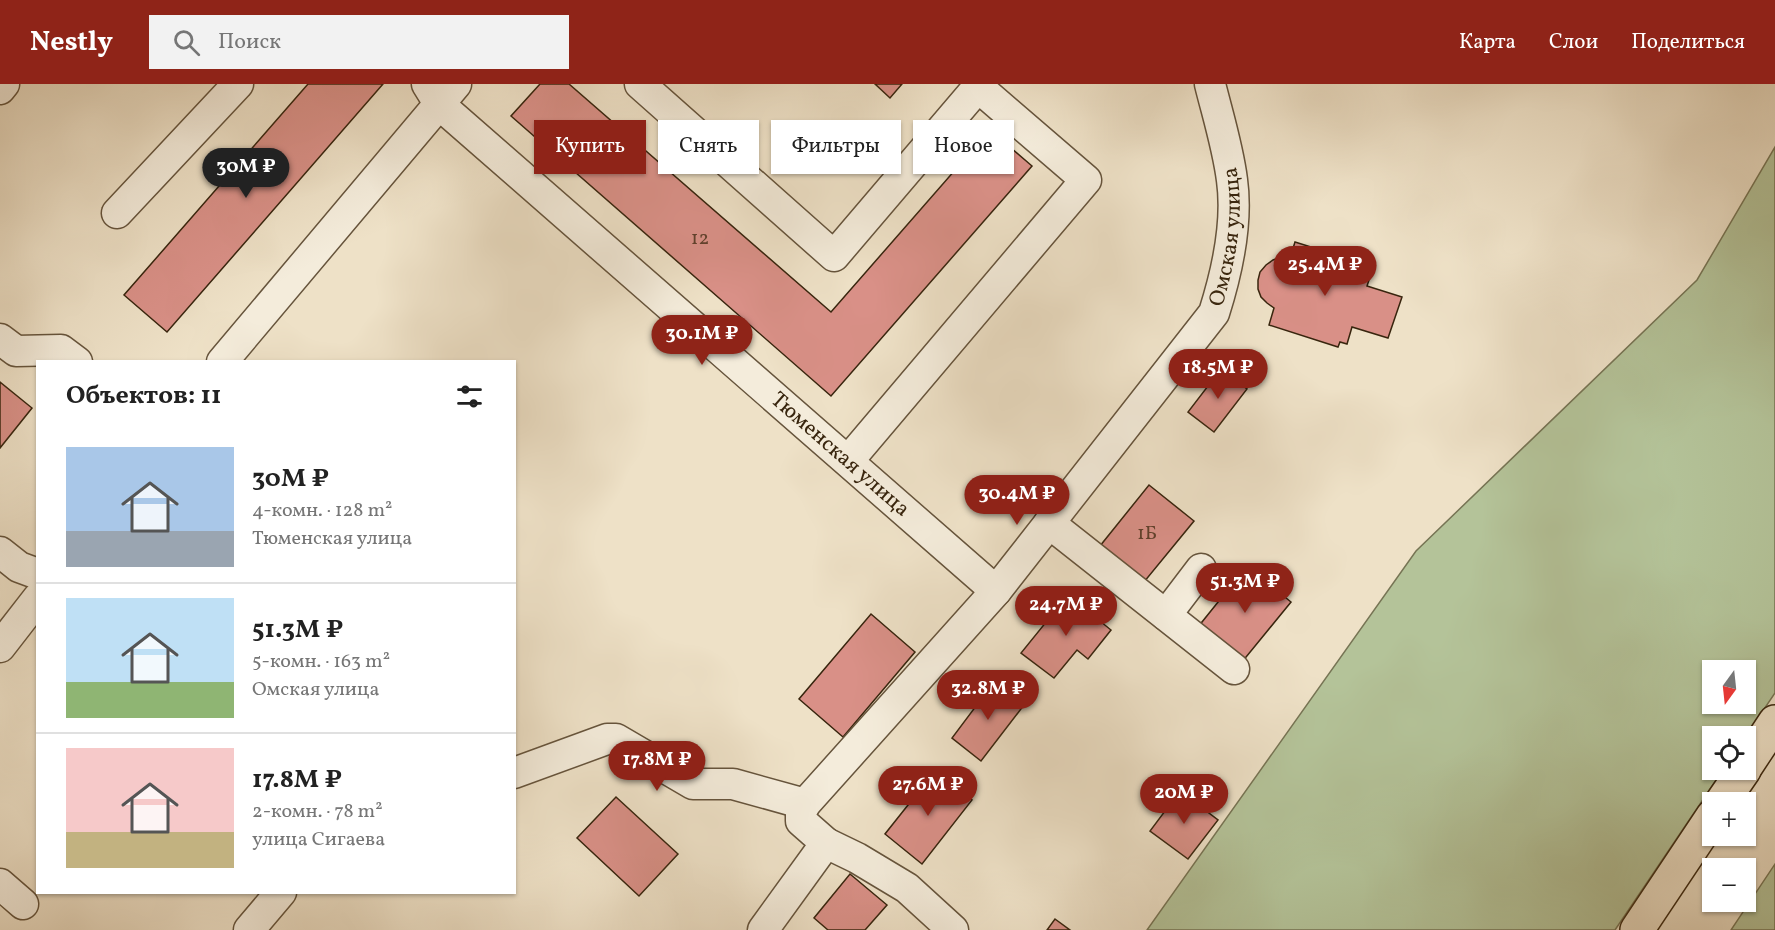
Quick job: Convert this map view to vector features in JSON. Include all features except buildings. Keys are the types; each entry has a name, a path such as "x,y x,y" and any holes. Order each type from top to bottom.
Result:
{"main road":[{"path":"1756,751 1775,722"},
{"path":"1637,930 1702,832"}],"street":[{"path":"0,89 4,84"},
{"path":"117,213 238,84"},
{"path":"640,84 834,256 978,87 1086,180 848,461"},
{"name":"Омская улица","path":"805,804 996,591 1214,313 1225,278 1233,226 1232,181 1210,84"},
{"path":"224,360 441,91"},
{"name":"Тюменская улица","path":"441,91 848,461 996,591"},
{"path":"0,339 16,351 61,350 74,360"},
{"path":"1049,523 1234,669"},
{"path":"0,552 20,567 36,573"},
{"path":"1166,615 1201,569"},
{"path":"0,647 36,601"},
{"path":"516,772 607,739 615,740 693,784 734,783 805,804 801,812 801,821 826,843 857,858 907,888 953,930"},
{"path":"763,930 826,843"},
{"path":"0,884 23,904"},
{"path":"249,930 279,894"}],"green space":[{"path":"1775,147 1775,693 1753,726 1702,726 1702,780 1716,780 1708,792 1702,792 1702,801 1615,930 1147,930 1416,551 1697,280"},
{"path":"1775,864 1775,930 1731,930 1743,912 1756,912 1756,892"}]}
